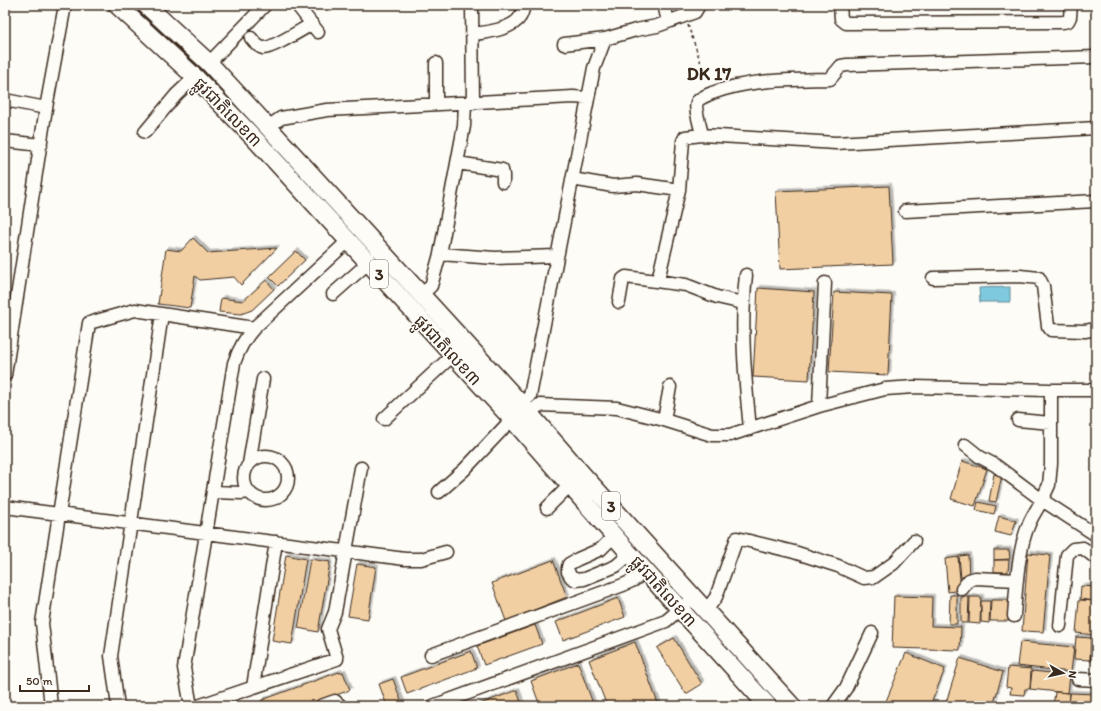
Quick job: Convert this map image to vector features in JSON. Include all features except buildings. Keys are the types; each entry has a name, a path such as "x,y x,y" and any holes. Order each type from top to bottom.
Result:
{"highway":[{"name":"ផ្លូវជាតិលេខ៣","path":"116,5 195,77 254,138 512,419 646,572 768,706"},
{"name":"ផ្លូវជាតិលេខ៣","path":"146,5 209,63 422,294 530,405 706,611 792,706"}],"street":[{"path":"5,375 46,108 65,5"},
{"path":"209,63 265,5"},
{"path":"251,38 261,47 266,48 315,28 297,5"},
{"path":"422,294 430,286 440,254 469,103 473,34 472,5"},
{"path":"473,34 492,32 512,24 520,17 524,5"},
{"path":"664,5 668,21"},
{"path":"564,44 605,39 636,30 657,26 695,12 699,5"},
{"path":"840,5 841,19 846,23 862,23 1063,22 1068,21 1070,17 1071,5"},
{"path":"605,39 594,68 587,98 530,405 617,408 664,420 712,435 730,435 819,406 885,389 914,387 1096,390"},
{"path":"702,135 696,103 709,94 729,87 755,82 830,80 841,66 847,65 1096,57"},
{"path":"436,63 436,104"},
{"path":"145,132 176,95 195,77"},
{"path":"268,127 281,118 327,110 573,97 587,98"},
{"path":"5,100 46,108"},
{"path":"658,280 678,190 683,141 685,137 702,135 836,143 1096,128"},
{"path":"5,141 41,145"},
{"path":"458,163 502,170 504,175 503,182"},
{"path":"572,179 613,186 637,184 678,190"},
{"path":"905,211 1096,201"},
{"path":"191,706 184,668 234,363 239,349 254,328 348,241"},
{"path":"440,254 495,258 557,256"},
{"path":"333,294 368,263"},
{"path":"746,275 743,303 744,362 750,429"},
{"path":"933,278 1020,276 1039,278 1043,286 1048,326 1051,330 1096,330"},
{"path":"619,302 623,279 626,277 658,280 686,285 717,297 743,303"},
{"path":"819,406 825,283"},
{"path":"51,706 42,623 89,323 136,310 254,328"},
{"path":"118,706 111,656 162,314"},
{"path":"384,419 453,355"},
{"path":"249,464 257,458 266,456 276,458 284,465 288,474 288,484 283,492 275,498 265,501 256,498 248,492 244,483 244,473 249,464 263,379"},
{"path":"664,420 670,387"},
{"path":"1014,616 1017,580 1023,543 1028,525 1049,485 1052,464 1051,390"},
{"path":"439,492 464,470 512,419"},
{"path":"1018,420 1051,423"},
{"path":"965,445 1042,500 1096,535"},
{"path":"198,706 336,659 328,628 336,612 361,468"},
{"path":"547,508 570,485"},
{"path":"213,492 242,494 248,492"},
{"path":"5,507 405,559 421,558 446,552"},
{"path":"614,536 601,549 569,564 568,572 571,577 576,580 616,566 630,554"},
{"path":"706,611 716,597 737,538 794,552 838,566 864,578 874,576 894,563 914,541"},
{"path":"254,687 276,542"},
{"path":"1060,626 1067,555 1073,549 1083,548 1096,558"},
{"path":"431,655 623,585 646,572"},
{"path":"962,589 969,580 975,578 1017,580"},
{"path":"433,706 666,622 694,597"},
{"path":"833,706 846,688 872,633"},
{"path":"1078,679 1096,680"},
{"path":"321,706 336,701 341,706"}],"path":[{"path":"685,16 705,75"}],"water":[{"path":"1010,287 1010,302 980,302 979,288"}],"district":[{"name":"DK 17","path":"709,74"}]}
